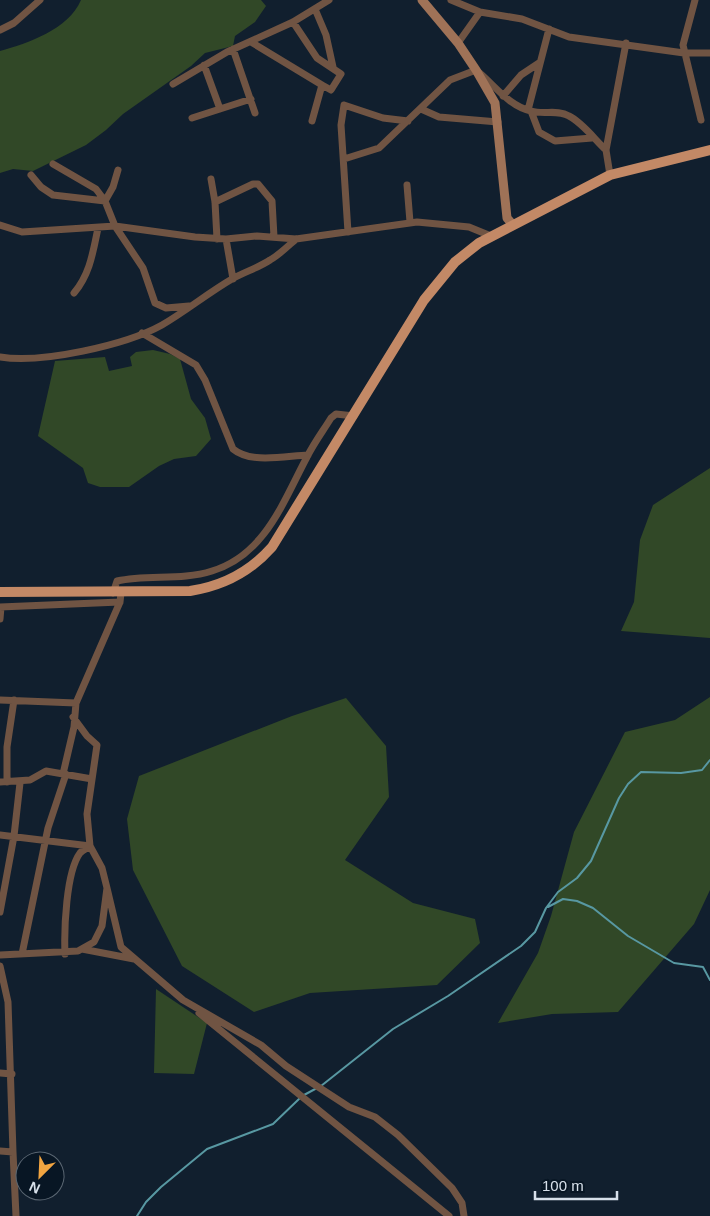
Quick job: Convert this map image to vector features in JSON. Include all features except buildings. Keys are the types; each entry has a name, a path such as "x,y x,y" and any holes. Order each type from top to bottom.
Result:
{"main road":[{"path":"0,592 118,596 200,589 231,579 259,562 272,548 288,523 431,289 466,252 491,236 610,175 710,150"}],"street":[{"path":"0,30 25,15 40,0"},
{"path":"173,84 233,49 293,22 329,0"},
{"path":"422,0 458,42 495,103 507,218 513,225"},
{"path":"451,0 468,3 480,12 522,19 569,37 684,52 710,53"},
{"path":"695,0 683,45 701,120"},
{"path":"315,8 326,35 333,67"},
{"path":"458,42 480,12"},
{"path":"251,42 331,90 341,75 340,72 317,58 293,22"},
{"path":"549,29 539,63 529,111 539,132 554,141 592,138"},
{"path":"610,175 606,150 626,43"},
{"path":"233,49 255,114"},
{"path":"503,96 521,75 539,63"},
{"path":"204,65 220,109"},
{"path":"476,70 492,83 503,96 529,111 560,112 570,116 606,150"},
{"path":"344,159 379,148 450,80 476,70"},
{"path":"312,121 322,86"},
{"path":"192,118 251,99"},
{"path":"348,232 341,125 344,105 383,118 408,122"},
{"path":"420,109 439,117 498,122"},
{"path":"53,164 96,189 105,202 115,226 143,268 155,303 166,308 192,306"},
{"path":"105,202 113,187 118,170"},
{"path":"31,175 41,187 53,195 105,202"},
{"path":"211,179 215,202 217,239"},
{"path":"215,202 252,184 258,184 272,201 274,237"},
{"path":"407,185 410,222"},
{"path":"0,225 22,232 115,226 217,239 274,237 296,239 410,222 469,227 491,236"},
{"path":"74,293 84,282 88,272 98,228"},
{"path":"226,239 233,279"},
{"path":"0,357 52,356 120,342 160,326 233,279 270,260 296,239"},
{"path":"142,333 196,365 205,380 233,449 240,455 251,457 308,455"},
{"path":"22,954 45,839 64,774 74,728 73,717 76,703 118,596 117,581 175,578 211,572 238,561 259,543 281,509 308,455 331,418 336,414 355,416"},
{"path":"0,619 0,606 118,596"},
{"path":"0,700 76,703"},
{"path":"14,700 4,782 20,783 46,771 92,779"},
{"path":"73,717 97,744 86,814 90,846 102,868 121,947 183,1000 449,1216"},
{"path":"0,912 14,836 20,783"},
{"path":"0,835 90,846"},
{"path":"65,954 64,925 68,894 80,853 90,846"},
{"path":"0,955 65,954 82,949 94,942 102,926 107,888"},
{"path":"82,949 135,959"},
{"path":"0,966 8,1002 12,1074 12,1152 16,1216"},
{"path":"183,1000 261,1045 286,1066 349,1107 375,1117 398,1135 452,1188 462,1203 464,1216"},
{"path":"0,1074 12,1074"},
{"path":"0,1151 12,1152"}],"green space":[{"path":"81,0 261,0 266,6 255,22 235,36 233,46 205,53 191,66 123,114 86,145 33,171 13,169 0,173 0,51 46,34 67,20"},
{"path":"153,350 170,354 180,359 191,399 205,418 211,439 196,456 174,459 159,466 129,487 100,487 88,483 83,468 38,436 55,361 105,357 109,371 132,366 130,357 136,352"},
{"path":"710,468 710,638 621,631 634,602 640,540 653,505"},
{"path":"710,697 710,890 694,924 618,1012 552,1014 498,1023 538,953 551,916 574,832 625,732 675,720"},
{"path":"346,698 386,746 389,797 345,860 413,903 475,919 480,943 437,985 310,993 254,1012 182,966 133,870 127,819 139,776 292,716"},
{"path":"156,989 207,1023 194,1074 154,1073"}],"waterway":[{"path":"321,1086 393,1029 448,996 521,946 535,932 546,908 558,892 577,878 591,861 619,798 628,784 641,772 681,773 702,770 710,760"},
{"path":"548,907 563,899 577,901 593,908 628,936 674,963 703,967 710,980"},
{"path":"304,1095 317,1088"},
{"path":"137,1216 146,1202 161,1187 207,1149 273,1124 300,1098"}]}
